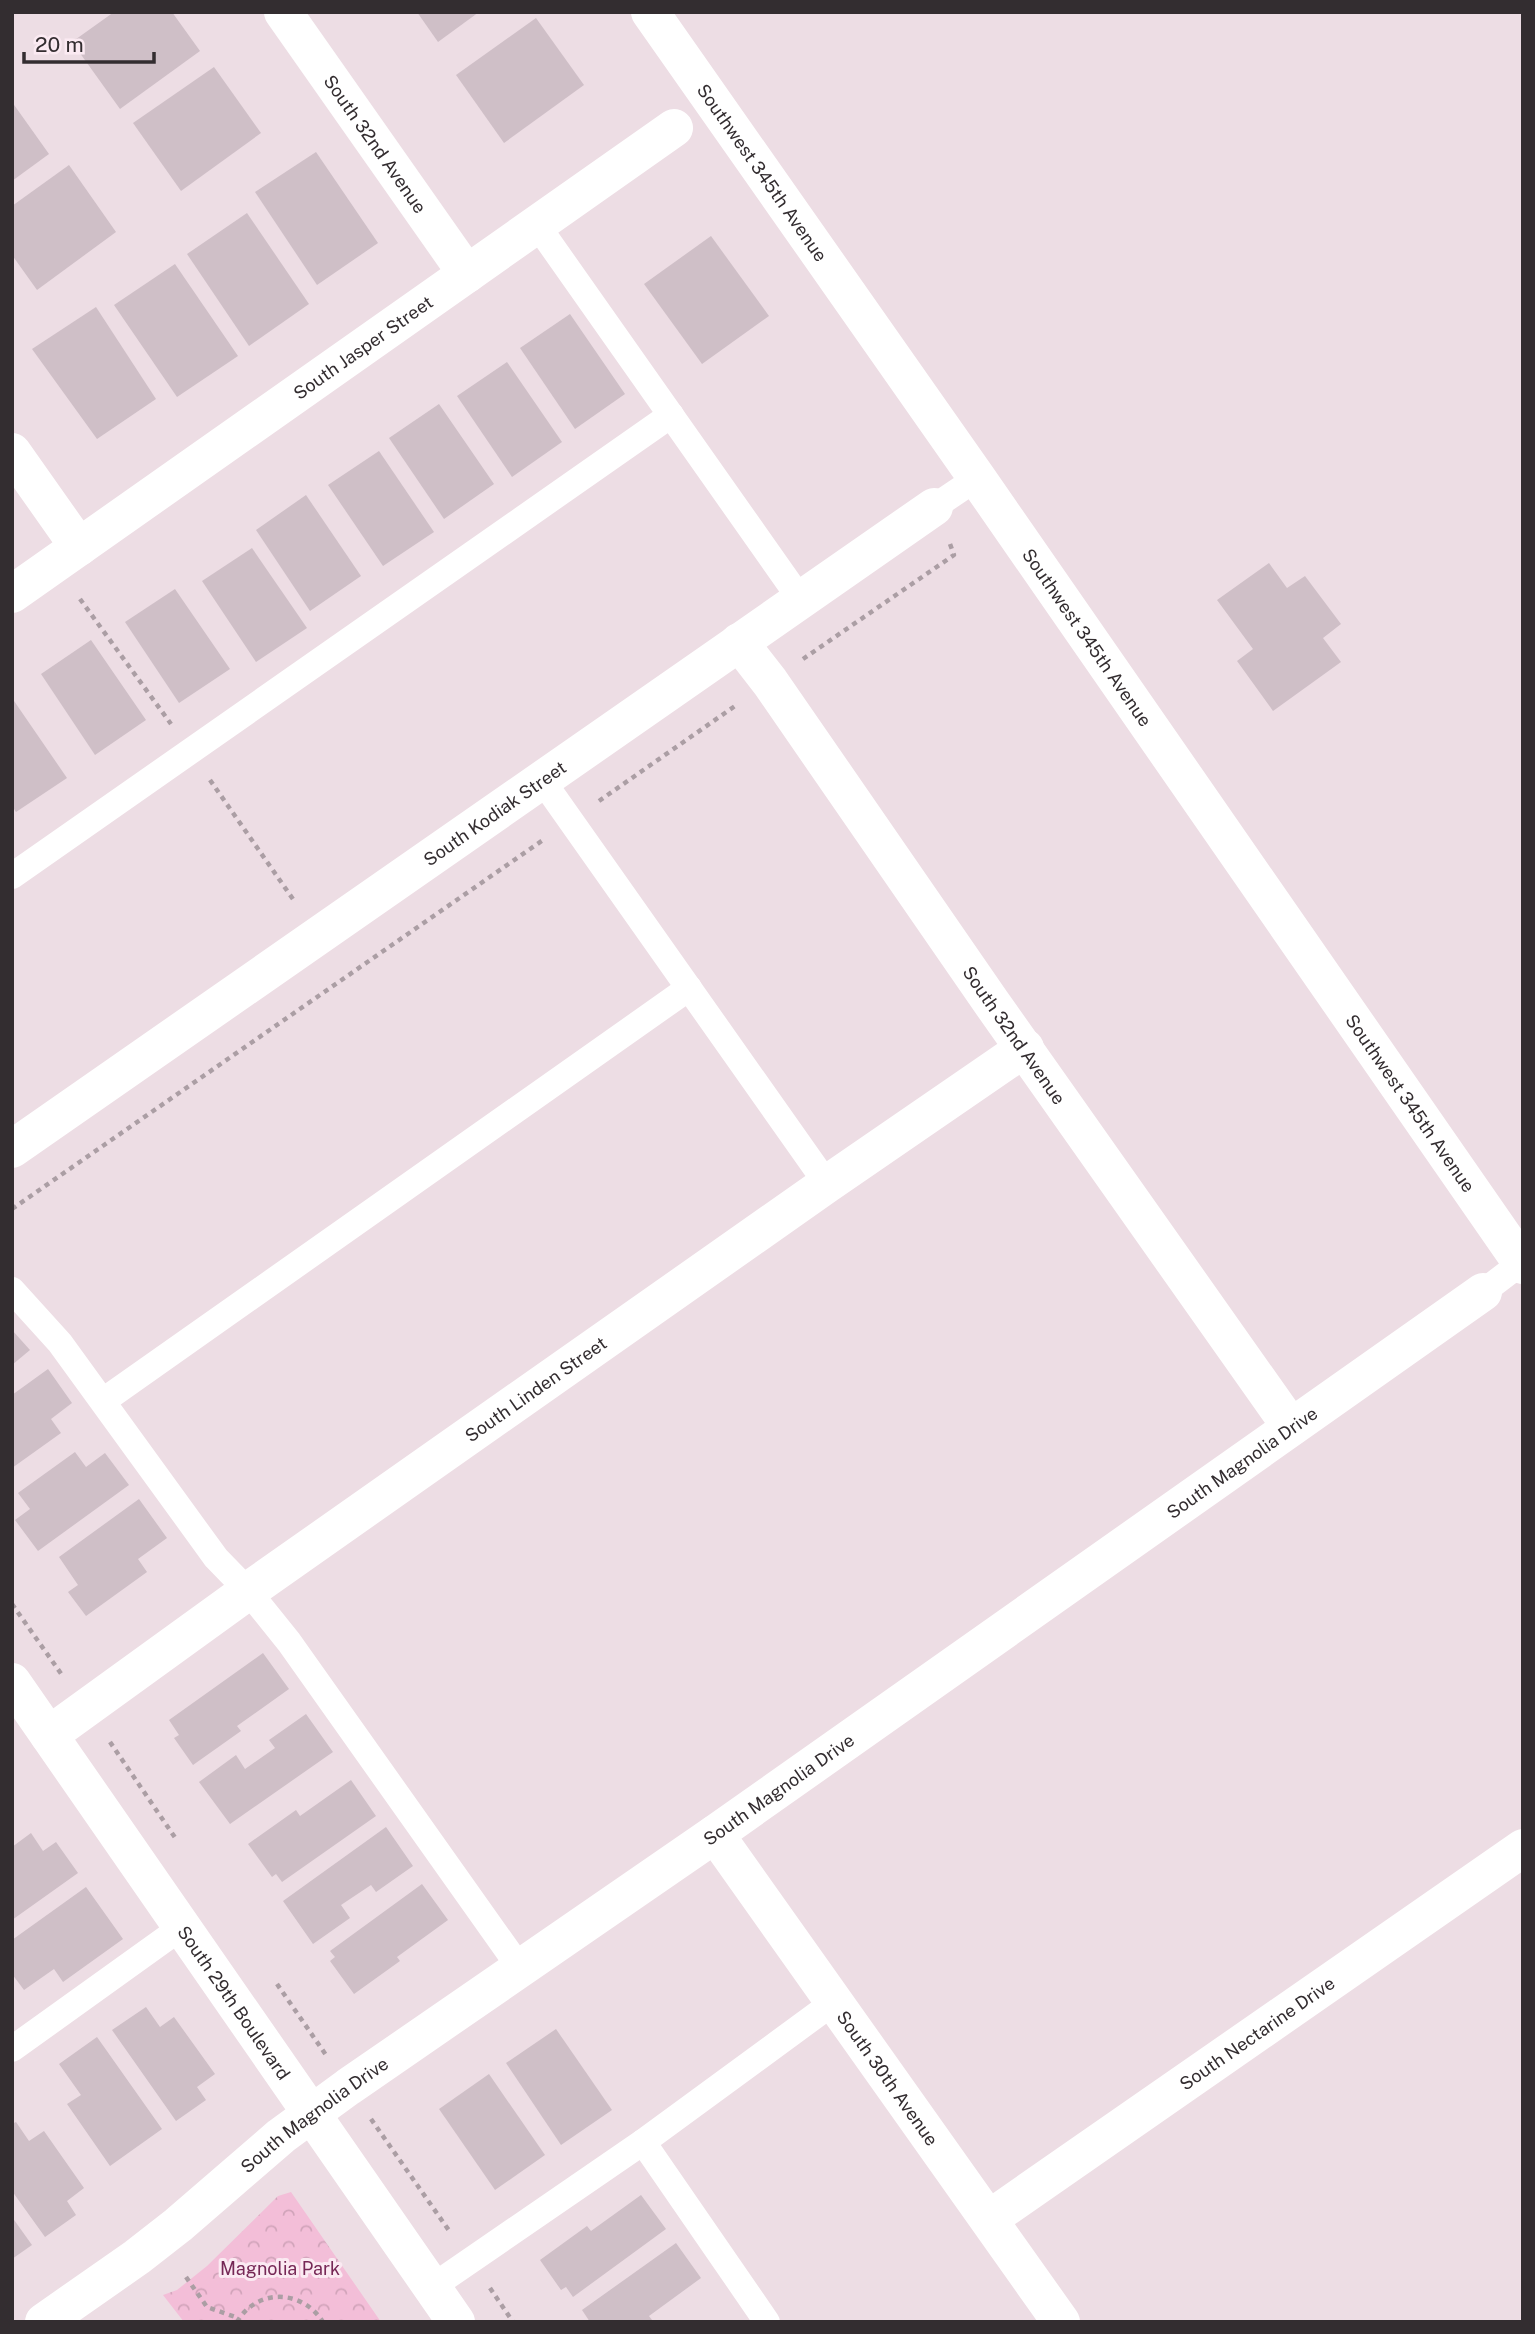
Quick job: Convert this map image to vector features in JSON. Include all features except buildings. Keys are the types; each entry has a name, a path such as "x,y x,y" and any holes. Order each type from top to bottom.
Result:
{"street":[{"name":"South 32nd Avenue","path":"283,12 467,274"},
{"name":"Southwest 345th Avenue","path":"650,12 1522,1264"},
{"name":"South Jasper Street","path":"12,594 674,128"},
{"path":"12,452 79,547"},
{"name":"South Kodiak Street","path":"12,1149 801,600 940,523"},
{"name":"South 32nd Avenue","path":"739,642 1291,1427"},
{"name":"South Linden Street","path":"49,1735 248,1591 1025,1048"},
{"name":"South Magnolia Drive","path":"44,2322 178,2225 311,2113 715,1834 1483,1292"},
{"name":"South 29th Boulevard","path":"12,1682 456,2322"},
{"name":"South 30th Avenue","path":"715,1834 1060,2322"},
{"name":"South Nectarine Drive","path":"989,2219 1523,1849"}],"lane":[{"name":"South Jasper Street","path":"674,128 712,101"},
{"path":"537,225 801,600"},
{"path":"12,876 671,415"},
{"name":"South Kodiak Street","path":"940,523 977,478"},
{"path":"542,780 827,1184"},
{"path":"103,1401 689,988"},
{"name":"South Magnolia Drive","path":"1483,1292 1522,1264"},
{"path":"12,1290 60,1343 216,1559 248,1591 289,1643 520,1968"},
{"path":"12,2049 182,1927"},
{"path":"432,2287 643,2142 834,2002"},
{"path":"643,2142 767,2322"}],"path":[{"path":"799,662 954,555 940,523"},
{"path":"46,569 72,605 80,598 299,907"},
{"path":"12,1209 740,702"},
{"path":"12,1604 68,1684"},
{"path":"105,1735 179,1843"},
{"path":"270,1974 329,2059"},
{"path":"370,2117 393,2150"},
{"path":"186,2277 207,2307 237,2320 249,2306 264,2298 280,2295 296,2298 311,2307 323,2322"}],"green space":[{"name":"Magnolia Park","path":"291,2192 381,2322 184,2322 163,2295 177,2290 207,2266 278,2196"}]}
